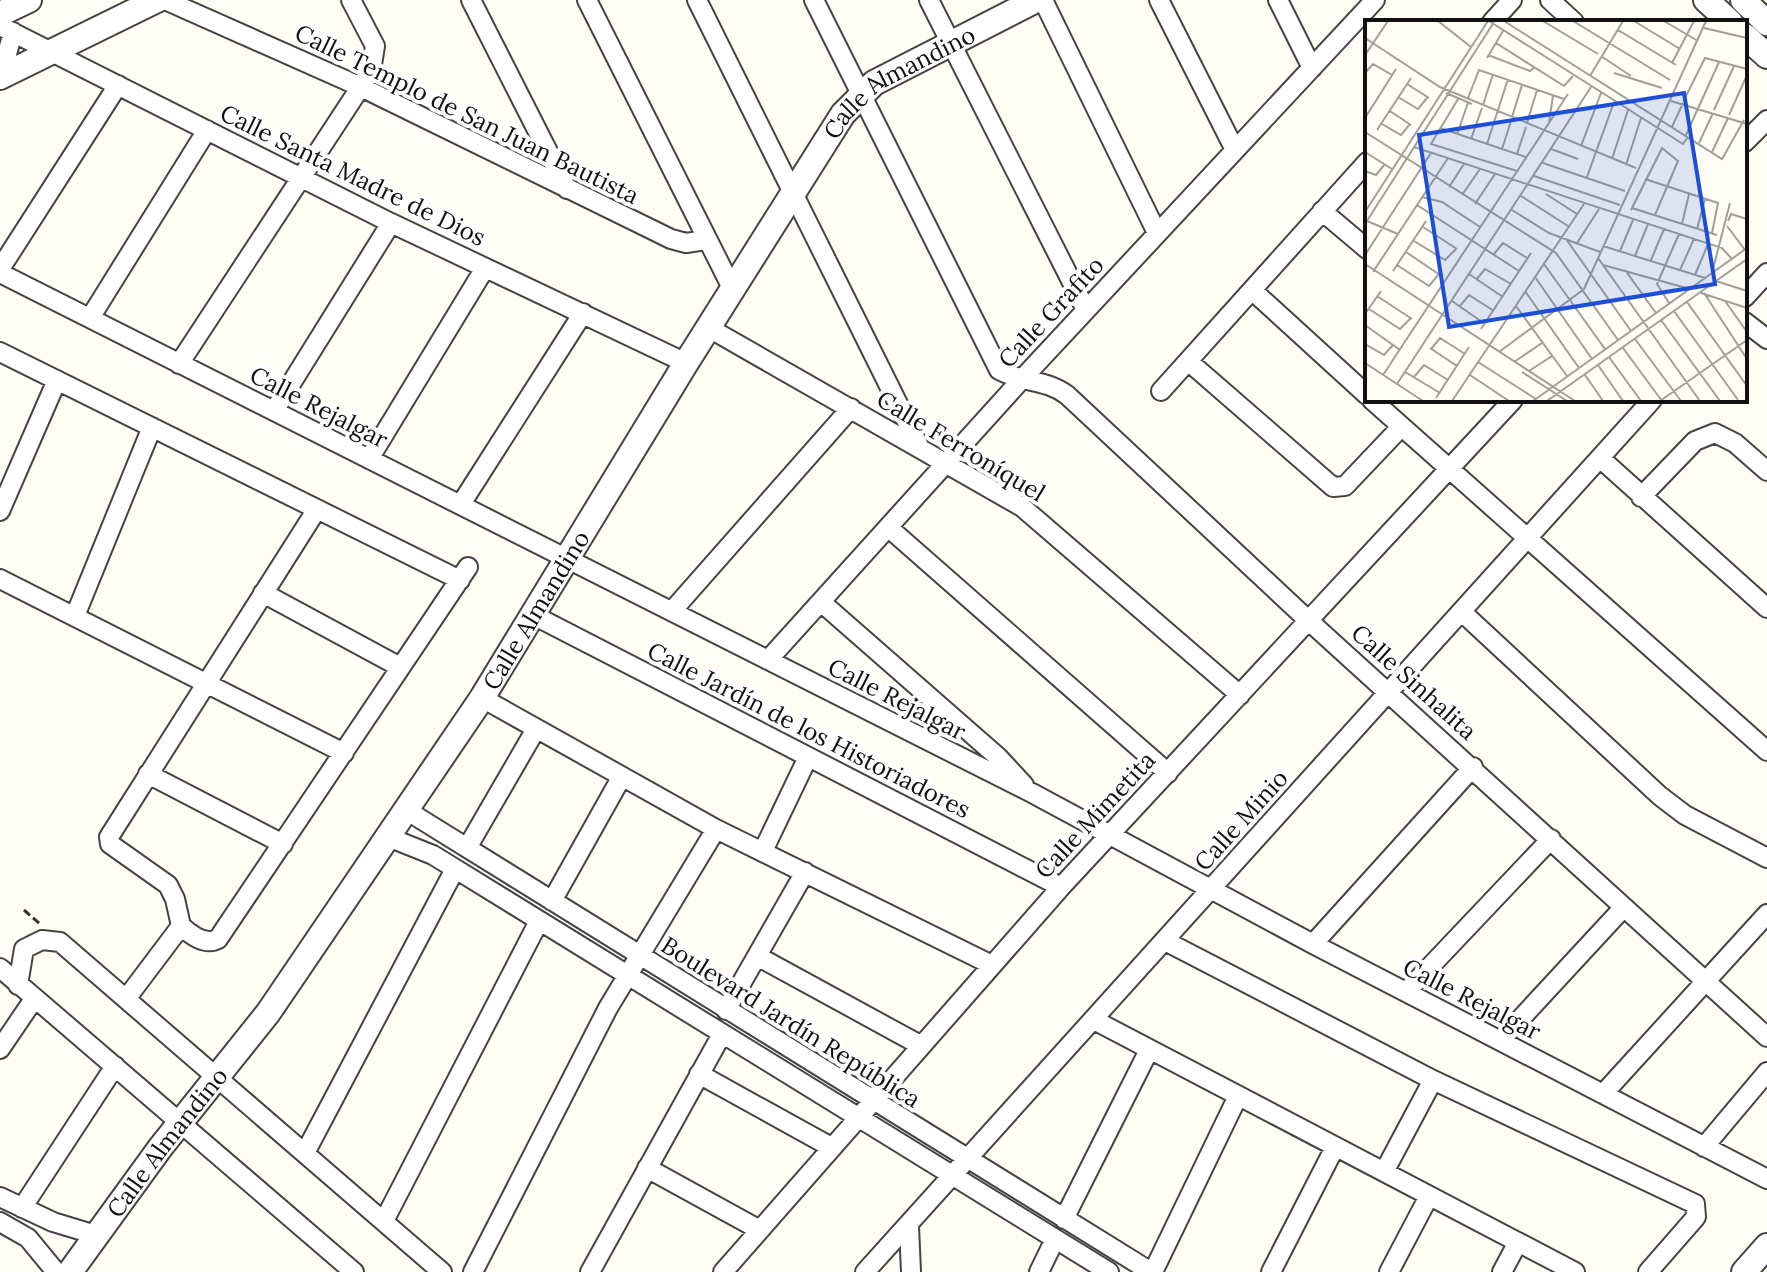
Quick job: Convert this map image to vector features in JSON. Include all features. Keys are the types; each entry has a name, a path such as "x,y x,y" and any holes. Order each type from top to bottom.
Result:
{"street":[{"path":"1,78 4,24 29,0"},
{"path":"1,78 157,0"},
{"name":"Calle Templo de San Juan Bautista","path":"165,0 361,87 671,239 686,243 706,240"},
{"path":"179,364 361,87 376,55 351,0"},
{"path":"471,0 567,189"},
{"path":"587,0 733,290"},
{"path":"697,0 920,448"},
{"path":"814,0 991,359 999,370 1021,380"},
{"path":"929,0 1086,310"},
{"name":"Calle Almandino","path":"70,1272 182,1121 268,1013 482,698 535,616 686,363 843,114 861,93 1036,0"},
{"path":"1043,0 1157,233"},
{"path":"1159,0 1235,150"},
{"path":"1278,0 1312,68"},
{"name":"Calle Grafito","path":"768,660 1021,380 1375,0"},
{"path":"1494,20 1512,0"},
{"path":"1550,0 1572,20"},
{"path":"1706,0 1728,20"},
{"path":"1743,0 1767,23"},
{"name":"Calle Santa Madre de Dios","path":"4,24 51,52 391,223 686,363"},
{"path":"1747,38 1767,56"},
{"path":"0,271 118,85"},
{"path":"1747,140 1767,120"},
{"path":"90,318 207,130"},
{"path":"1161,391 1365,164"},
{"path":"1322,211 1365,247"},
{"path":"274,411 391,223"},
{"path":"369,459 485,268"},
{"name":"Calle Rejalgar","path":"0,271 1032,793 1313,944 1767,1179"},
{"path":"1747,295 1767,273"},
{"path":"1253,291 1365,393"},
{"path":"461,504 583,313"},
{"path":"1747,324 1767,339"},
{"name":"Calle Ferroníquel","path":"709,328 1003,494 1044,524 1240,695"},
{"path":"0,352 317,509 464,574 221,934 208,942 181,926 175,899 168,885 109,840 317,509"},
{"path":"1188,361 1333,487 1345,486 1401,427"},
{"path":"0,511 57,380"},
{"name":"Calle Sinhalita","path":"1021,380 1047,382 1067,395 1309,621 1767,1037"},
{"path":"1374,402 1530,537 1767,751"},
{"name":"Calle Mimetita","path":"723,1272 1061,887 1511,402"},
{"name":"Calle Minio","path":"865,1272 1167,942 1211,889 1650,402"},
{"path":"672,611 851,408"},
{"path":"75,616 152,427"},
{"path":"1641,497 1695,441 1715,433 1735,443 1767,471"},
{"path":"1600,458 1767,608"},
{"path":"889,528 1168,773"},
{"path":"0,579 344,753"},
{"path":"263,593 400,667"},
{"path":"821,602 998,757 1032,793"},
{"path":"1463,613 1660,796 1685,815 1767,858"},
{"name":"Calle Jardín de los Historiadores","path":"535,616 1061,887"},
{"path":"482,698 716,829 992,965"},
{"path":"467,848 536,729"},
{"path":"763,851 808,757"},
{"path":"1313,944 1473,767"},
{"path":"148,774 283,844"},
{"path":"552,901 621,778"},
{"name":"Boulevard Jardín República","path":"406,810 1152,1272"},
{"path":"473,1272 626,975 716,829"},
{"name":"Boulevard Jardín República","path":"388,837 419,847 1109,1272"},
{"path":"1406,992 1551,839"},
{"path":"305,1153 455,869"},
{"path":"726,1010 805,872"},
{"path":"1500,1041 1624,907"},
{"path":"1603,1094 1767,914"},
{"path":"384,1221 539,921"},
{"path":"126,999 181,926"},
{"path":"18,985 24,949 42,940 60,942 442,1272"},
{"path":"1167,942 1433,1080 1695,1204 1696,1217 1648,1272"},
{"path":"757,956 920,1045"},
{"path":"0,968 182,1121 354,1272"},
{"path":"0,1049 34,999"},
{"path":"1094,1020 1575,1272"},
{"path":"590,1272 722,1034"},
{"path":"1064,1219 1149,1050"},
{"path":"22,1208 115,1066"},
{"path":"1704,1147 1767,1072"},
{"path":"699,1074 831,1147"},
{"path":"1384,1172 1433,1080"},
{"path":"1152,1272 1238,1096"},
{"path":"1271,1272 1335,1147"},
{"path":"647,1168 760,1230"},
{"path":"1389,1272 1429,1196"},
{"path":"0,1197 44,1218 96,1235"},
{"path":"28,1238 44,1218"},
{"path":"909,1226 911,1272"},
{"path":"3,1228 28,1238 56,1272"},
{"path":"1039,1272 1055,1239"},
{"path":"1502,1272 1518,1242"},
{"path":"1744,1272 1767,1246"}]}
